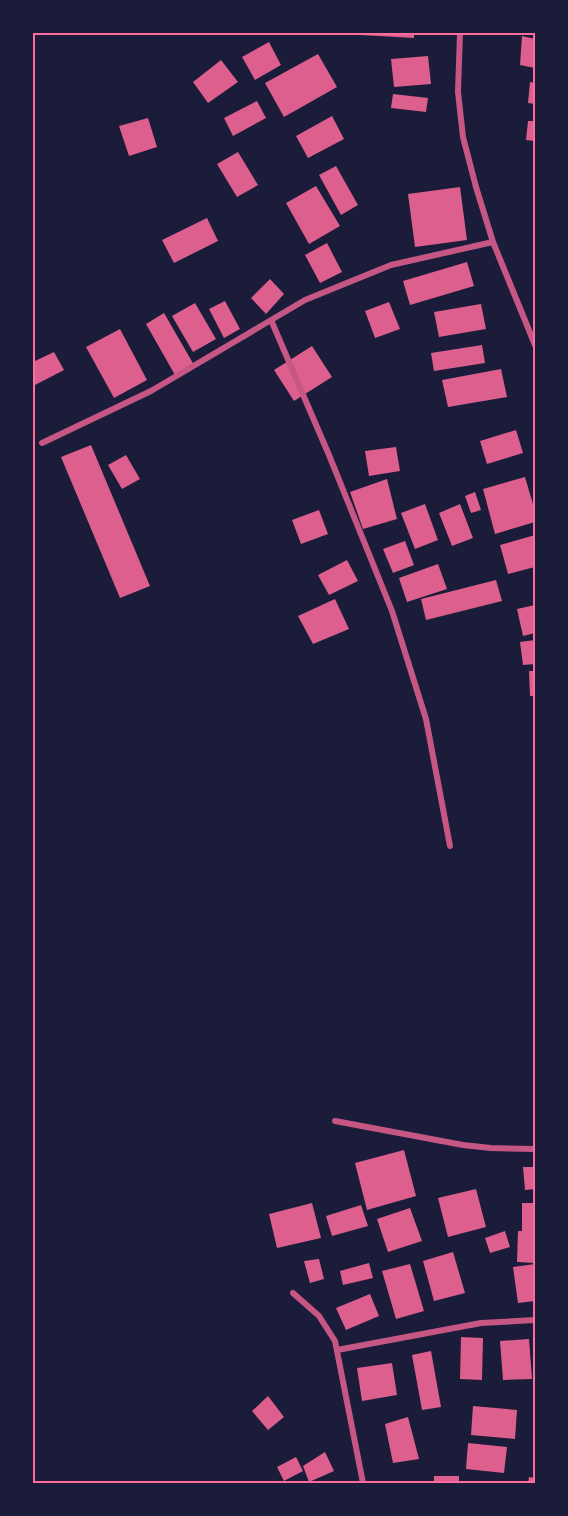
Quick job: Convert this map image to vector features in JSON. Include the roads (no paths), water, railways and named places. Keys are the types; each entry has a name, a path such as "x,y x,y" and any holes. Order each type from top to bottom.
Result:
{"street":[{"path":"460,33 458,92 463,137 493,242 535,345"},
{"path":"42,443 151,391 305,300 391,265 493,242"},
{"path":"271,320 392,611 426,718 450,846"},
{"path":"335,1121 491,1148 535,1149"},
{"path":"293,1293 319,1316 335,1341 363,1483"},
{"path":"337,1350 481,1323 535,1320"}]}
